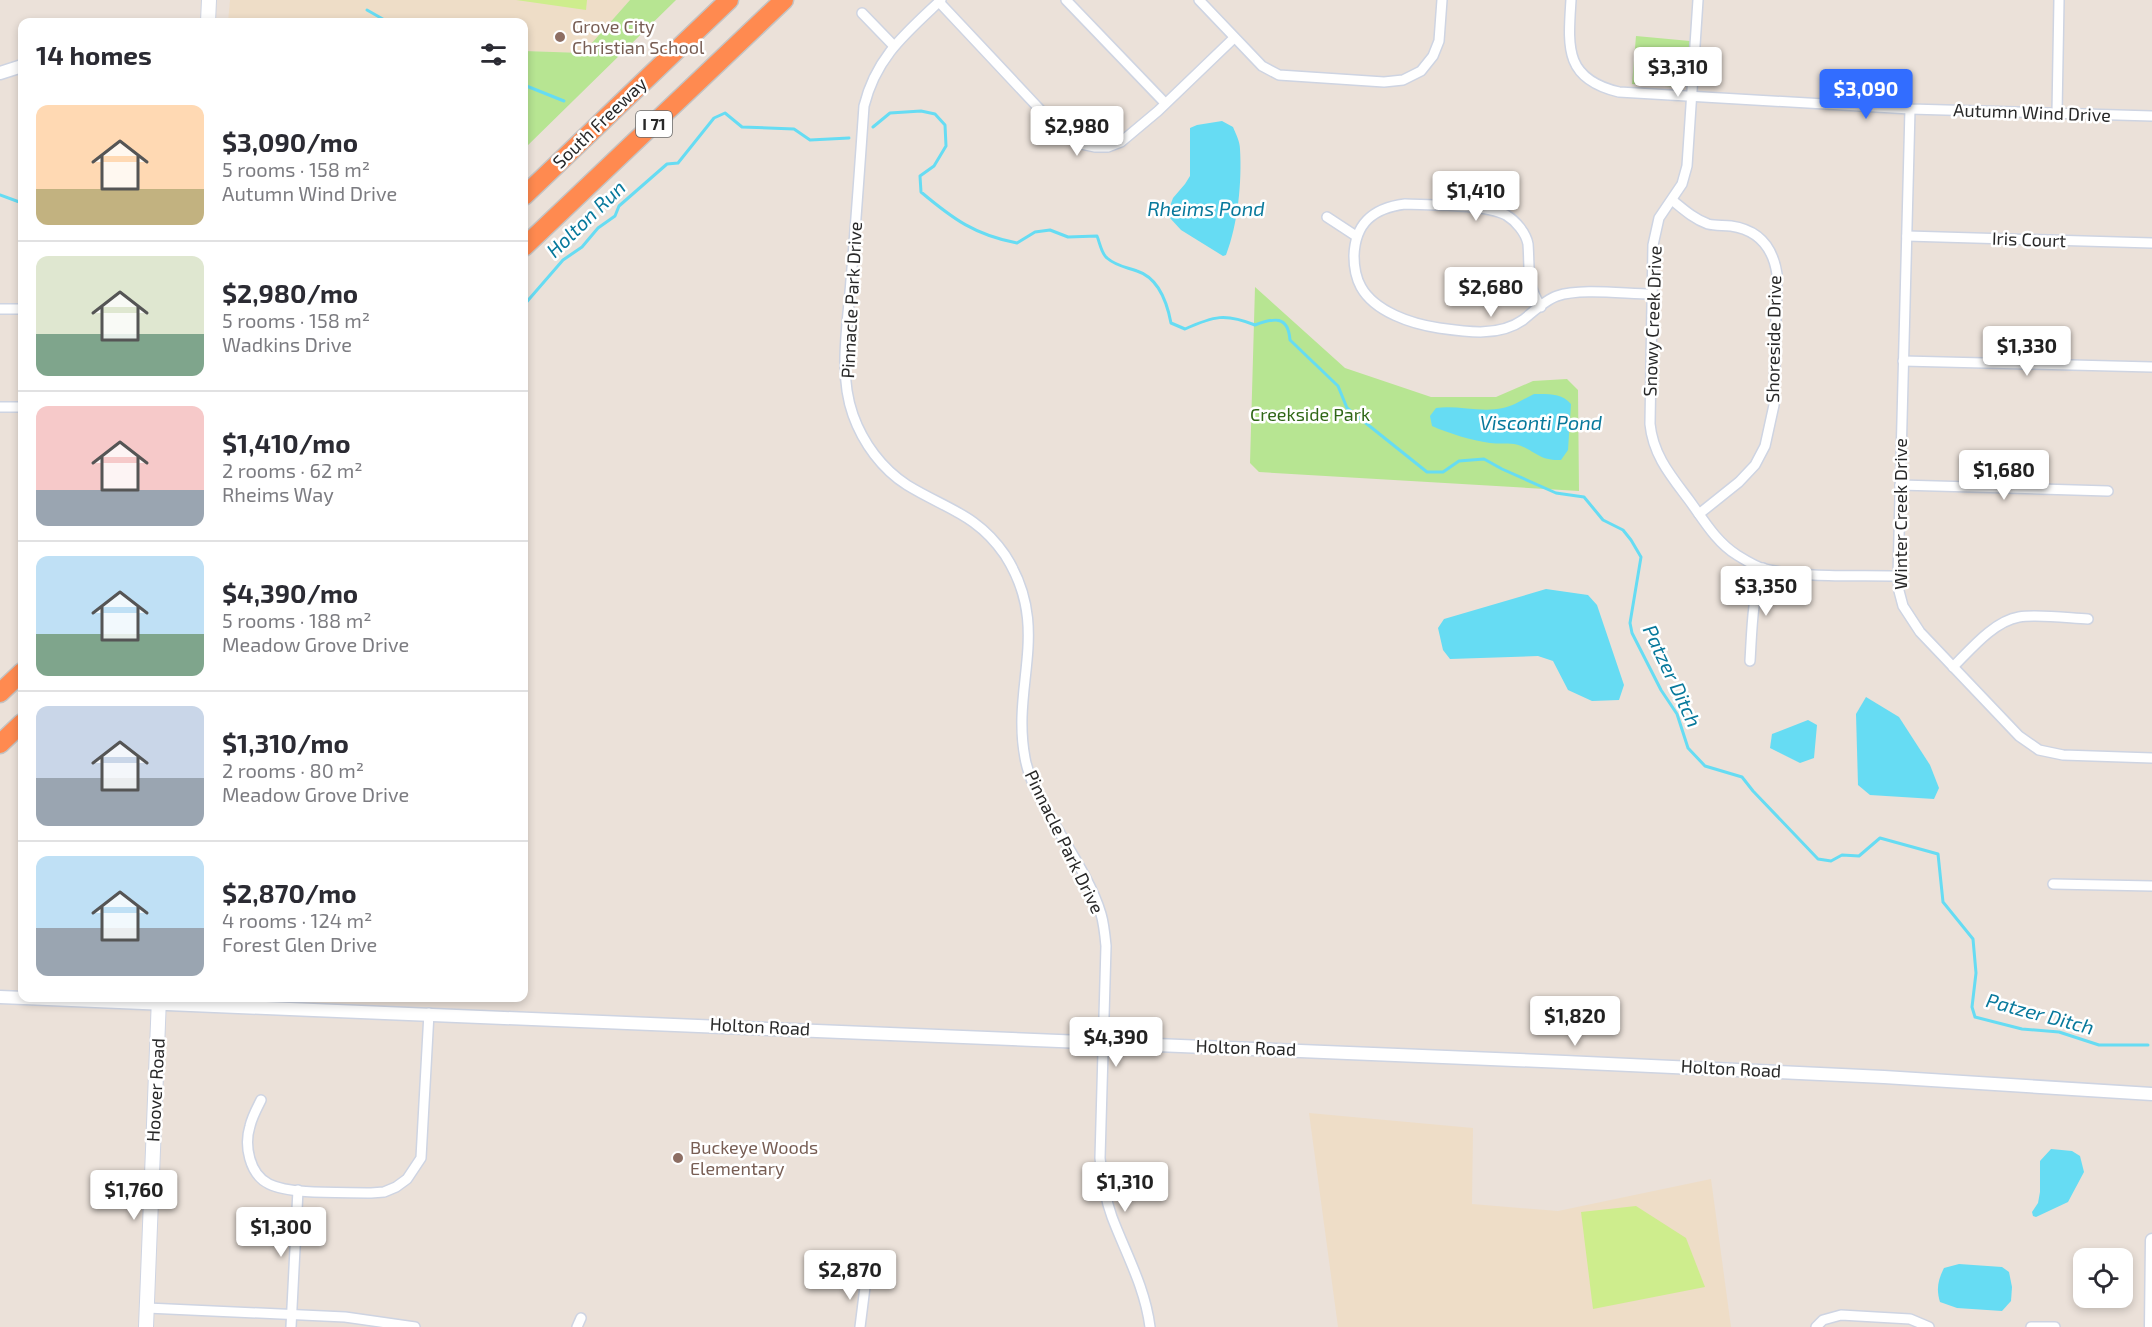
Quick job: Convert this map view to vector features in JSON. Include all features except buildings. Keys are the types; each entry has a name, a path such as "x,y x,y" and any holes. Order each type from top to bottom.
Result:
{"highway":[{"name":"South Freeway","path":"528,192 729,0"},
{"name":"South Freeway","path":"528,243 784,0"},
{"path":"0,693 18,676"},
{"path":"0,744 18,727"}],"main road":[{"path":"208,18 209,0"},
{"name":"Hoover Road","path":"146,1327 159,1002"}],"street":[{"path":"1066,0 1165,103"},
{"path":"1199,0 1262,66 1279,75 1395,82 1421,71 1433,56 1439,41 1442,0"},
{"name":"Autumn Wind Drive","path":"1571,0 1569,46 1577,67 1590,81 1619,92 1910,109 2152,116"},
{"name":"Snowy Creek Drive","path":"1698,0 1687,166 1682,184 1659,218 1653,245 1651,435 1665,468 1717,538 1736,555 1763,568 1788,573 1898,576"},
{"path":"2056,113 2059,0"},
{"path":"940,1 1063,134 1081,144 1095,147 1108,147 1130,136 1234,38"},
{"name":"Pinnacle Park Drive","path":"940,1 893,45 874,76 864,106 846,352 848,397 854,417 877,460 907,485 967,516 983,528 1006,558 1026,604 1030,630 1023,727 1025,761 1036,790 1076,862 1100,912 1106,946 1100,1158 1103,1189 1112,1217 1144,1294 1150,1327"},
{"path":"862,13 893,45"},
{"path":"0,73 18,67"},
{"name":"Winter Creek Drive","path":"1910,109 1898,576 1903,606 1920,632 1953,667 2019,736 2039,750 2063,755 2152,758"},
{"name":"Shoreside Drive","path":"1672,200 1693,216 1709,224 1734,226 1753,233 1768,246 1777,274 1774,405 1765,446 1755,465 1739,482 1699,514"},
{"path":"1541,307 1532,293 1528,274 1527,240 1520,227 1507,215 1490,209 1395,205 1386,207 1369,217 1356,236 1354,259 1360,287 1373,301 1416,324 1481,332 1498,331 1520,322 1541,307 1554,296 1572,293 1652,294"},
{"path":"1327,217 1356,236"},
{"name":"Iris Court","path":"1906,236 2152,243"},
{"path":"0,309 18,309"},
{"path":"1903,361 2152,367"},
{"path":"0,407 18,408"},
{"path":"1900,485 2108,491"},
{"path":"1750,661 1753,609 1757,584 1763,568"},
{"path":"1953,667 1986,635 2019,617 2088,619"},
{"path":"2053,884 2152,886"},
{"name":"Holton Road","path":"0,997 18,997"},
{"name":"Holton Road","path":"201,1002 1884,1077 2152,1094"},
{"path":"261,1100 249,1126 248,1151 254,1169 267,1184 285,1190 371,1193 384,1192 402,1183 415,1170 421,1158 429,1013"},
{"path":"291,1327 298,1190"},
{"path":"2151,1327 2152,1240"},
{"path":"860,1327 866,1279"},
{"path":"147,1308 292,1313 355,1318 415,1327"},
{"path":"1816,1327 1823,1320 1841,1315 1910,1319 1929,1327"},
{"path":"2031,1327 2055,1327"}],"shaded area":[{"name":"Grove City Christian School","path":"230,0 630,0 583,53 528,51 528,18 228,18"},
{"path":"1309,1113 1473,1128 1472,1204 1558,1211 1711,1179 1731,1327 1338,1327"}],"green space":[{"path":"516,0 587,0 586,10"},
{"path":"630,0 676,0 528,145 528,51 583,53"},
{"path":"1636,36 1690,41 1685,85 1681,87 1632,84"},
{"name":"Creekside Park","path":"1255,287 1345,368 1431,397 1496,397 1533,381 1567,379 1578,390 1579,491 1259,472 1250,463"},
{"path":"1636,1206 1686,1238 1705,1287 1593,1309 1581,1212"}],"water":[{"name":"Rheims Pond","path":"1222,121 1233,127 1239,144 1240,162 1240,189 1236,217 1226,255 1223,256 1181,230 1170,218 1169,209 1173,198 1190,176 1190,128"},
{"name":"Visconti Pond","path":"1534,394 1559,396 1571,404 1568,450 1561,460 1546,458 1514,444 1475,440 1432,426 1430,416 1436,408 1503,408"},
{"path":"1546,589 1588,595 1597,605 1624,685 1619,700 1592,701 1568,690 1553,661 1538,656 1450,659 1443,650 1438,628 1444,619"},
{"path":"1866,697 1899,717 1930,765 1939,788 1934,799 1870,795 1858,785 1856,714"},
{"path":"1808,720 1817,725 1814,758 1800,763 1770,748 1772,734"},
{"path":"2051,1149 2072,1151 2080,1156 2084,1172 2068,1202 2036,1217 2032,1212 2038,1203 2040,1192 2040,1161"},
{"path":"1959,1264 2002,1267 2009,1272 2012,1287 2011,1301 2002,1311 1957,1308 1940,1302 1938,1285 1944,1268"}],"waterway":[{"name":"Patzer Ditch","path":"367,10 381,18"},
{"name":"Patzer Ditch","path":"528,87 564,101"},
{"name":"Patzer Ditch","path":"873,127 890,113 921,111 935,114 945,125 946,146 934,166 920,176 921,192 965,225 1002,240 1017,243 1035,232 1050,230 1068,237 1097,236 1102,251 1110,261 1145,274 1151,279 1161,292 1171,323 1185,329 1204,321 1220,318 1235,319 1255,325 1274,320 1283,322 1289,332 1290,340 1338,386 1347,408 1427,472 1443,472 1459,461 1484,459 1556,493 1584,497 1603,520 1623,530 1641,557 1630,623 1632,633 1661,690 1677,714 1688,748 1705,766 1742,777 1818,859 1831,861 1842,855 1859,856 1880,838 1938,854 1943,902 1973,939 1976,973 1972,1007 1975,1017 2022,1029 2059,1032 2099,1045 2148,1045"},
{"name":"Patzer Ditch","path":"528,300 563,260 582,247 598,228 615,216 619,206 667,164 678,163 714,118 725,113 742,127 794,129 810,140 849,138"},
{"name":"Holton Run","path":"0,195 18,202"}],"place":[{"name":"Grove City Christian School","path":"560,37"},
{"name":"Buckeye Woods Elementary","path":"678,1158"}]}
